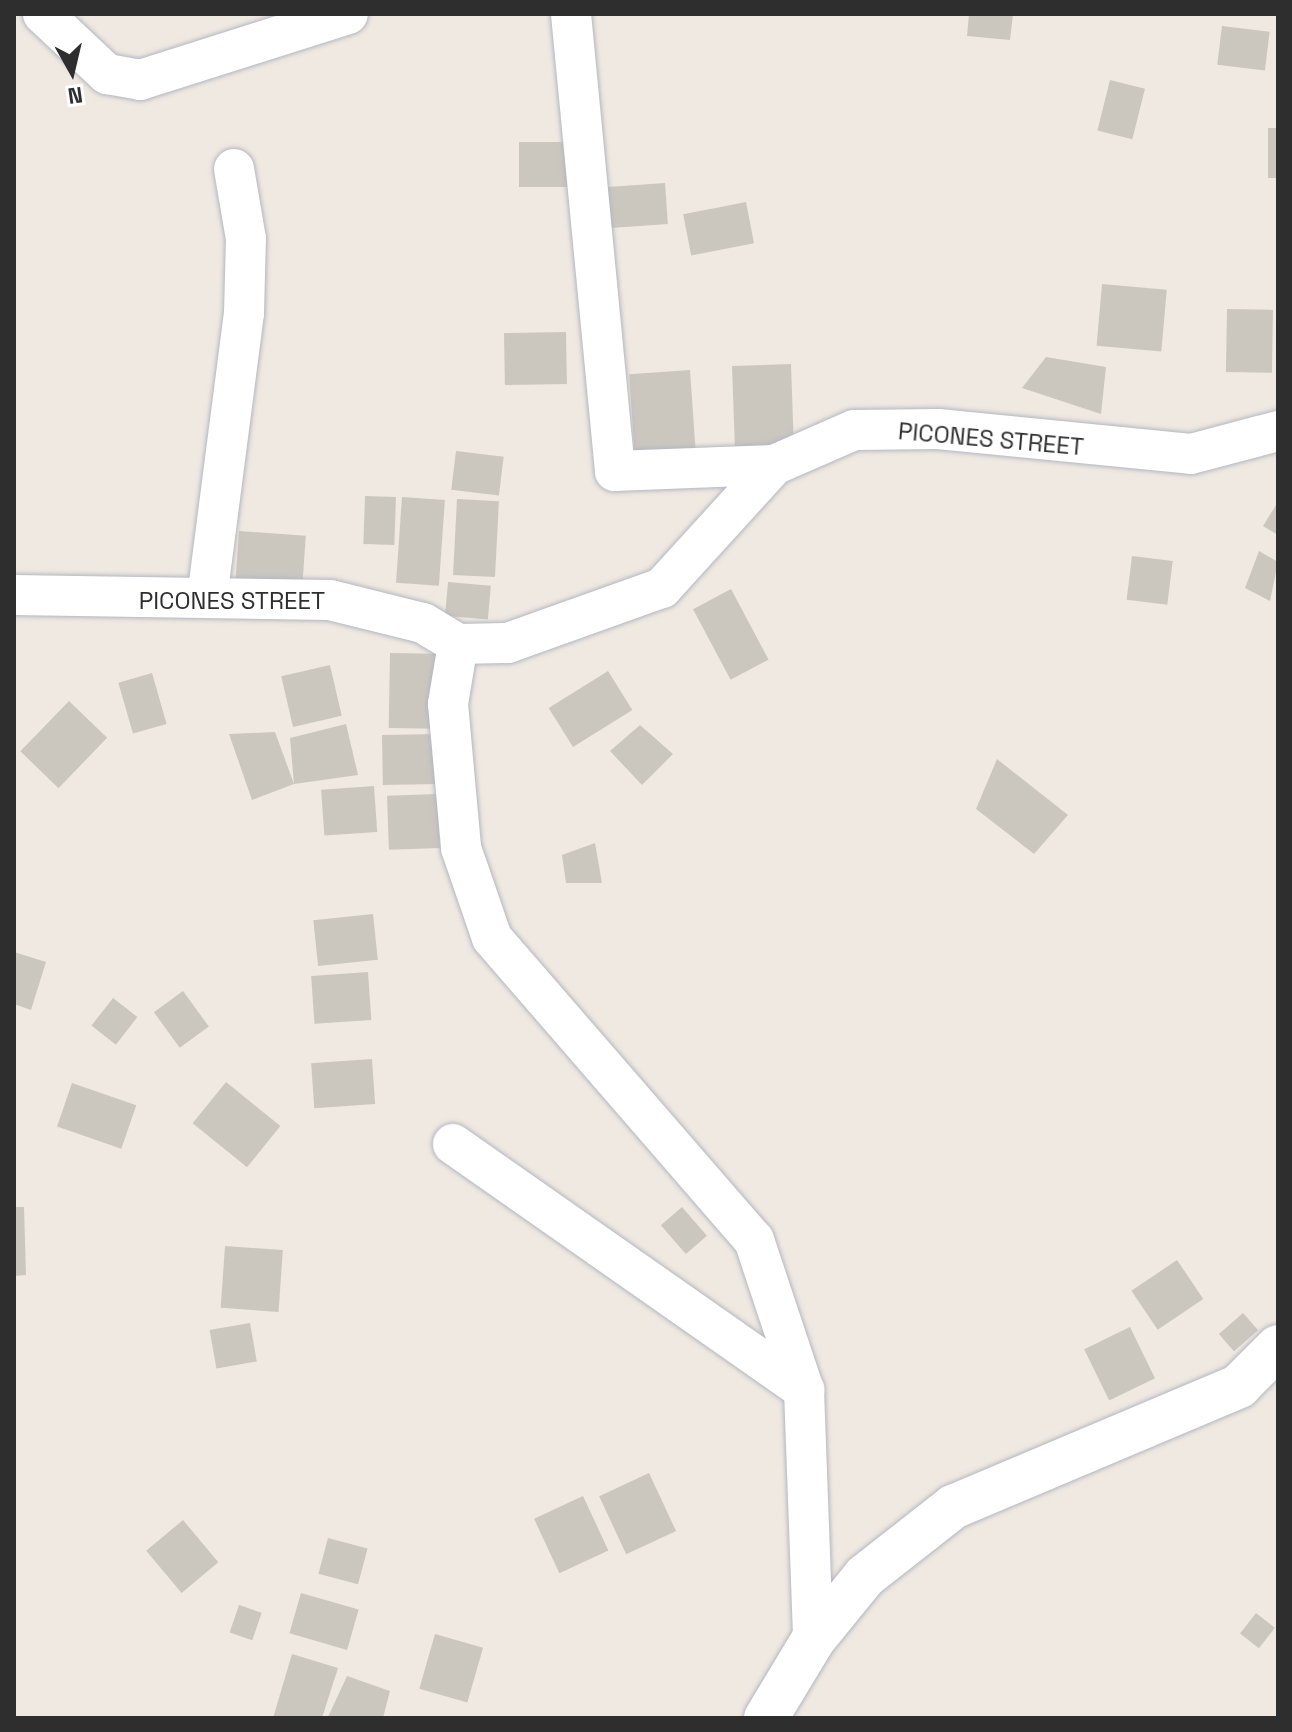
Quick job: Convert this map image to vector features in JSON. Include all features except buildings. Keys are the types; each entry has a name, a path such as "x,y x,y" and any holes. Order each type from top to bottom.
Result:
{"street":[{"path":"43,14 107,74 140,80 348,14"},
{"path":"571,14 615,471 774,465"},
{"path":"207,598 244,313 246,239 234,169"},
{"name":"PICONES STREET","path":"14,595 330,600 423,623 458,644 550,633 662,588 774,465 854,430 938,429 1191,454 1278,431"},
{"path":"458,644 448,704 461,848 492,938 754,1240 804,1390 813,1640"},
{"path":"453,1144 804,1390"},
{"path":"766,1718 813,1640 865,1576 953,1507 1239,1386 1278,1347"}]}
